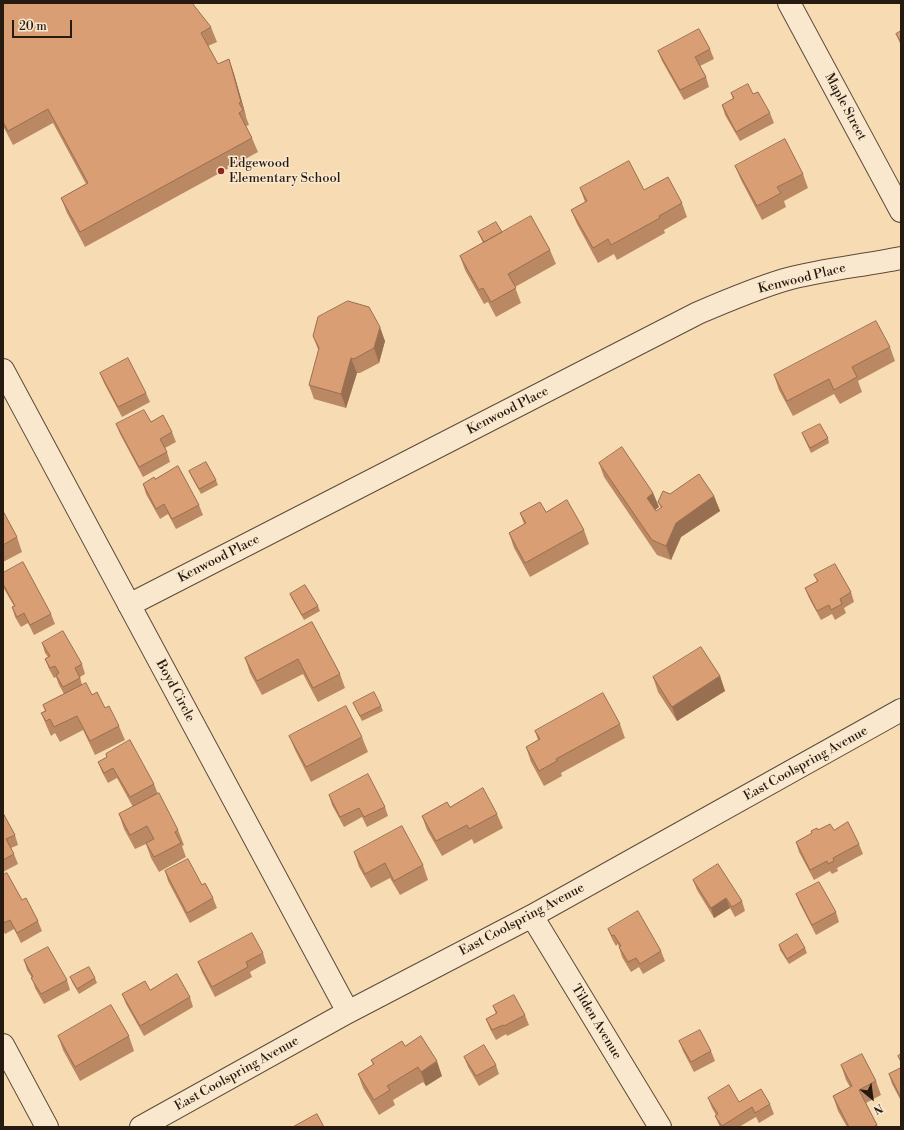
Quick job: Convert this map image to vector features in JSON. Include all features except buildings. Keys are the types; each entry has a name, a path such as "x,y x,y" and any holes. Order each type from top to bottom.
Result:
{"street":[{"name":"Maple Street","path":"789,3 901,211"},
{"name":"Kenwood Place","path":"129,605 698,313 738,296 784,280 833,269 901,258"},
{"name":"Boyd Circle","path":"3,370 348,1012"},
{"name":"East Coolspring Avenue","path":"141,1127 348,1012 532,916 901,710"},
{"name":"Tilden Avenue","path":"532,916 660,1127"},
{"path":"3,1045 47,1127"}],"place":[{"name":"Edgewood Elementary School","path":"221,171"}]}
